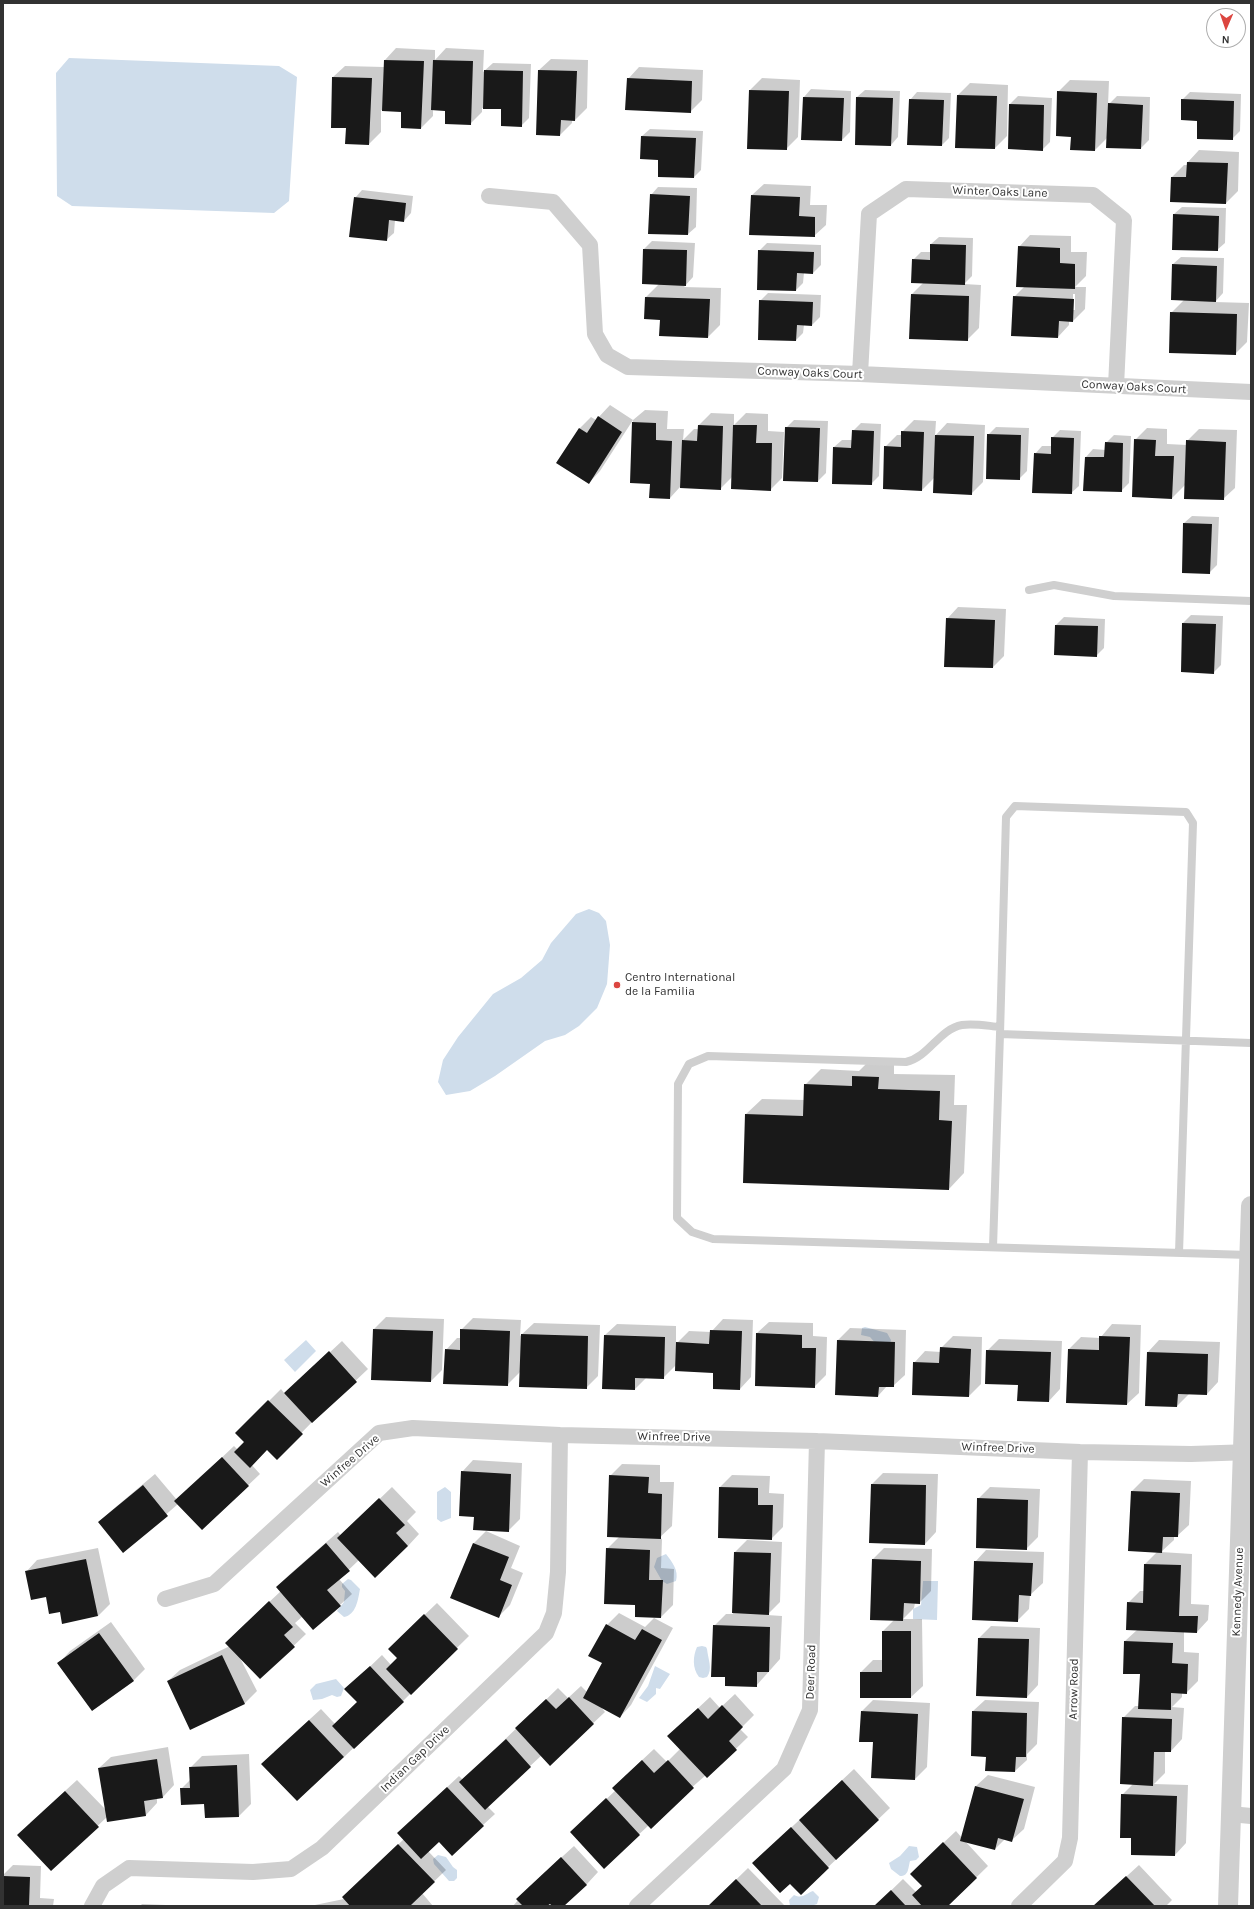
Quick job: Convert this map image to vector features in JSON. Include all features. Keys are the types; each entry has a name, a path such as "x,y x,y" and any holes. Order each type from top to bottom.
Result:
{"street":[{"name":"Winter Oaks Lane","path":"860,374 869,214 906,189 1093,195 1124,220 1116,386"},
{"name":"Conway Oaks Court","path":"489,196 553,202 590,245 595,334 608,355 628,367 860,374 1251,392"},
{"name":"Kennedy Avenue","path":"1228,1906 1230,1814 1247,1452 1251,1206"},
{"name":"Winfree Drive","path":"166,1599 214,1584 379,1434 413,1428 560,1434 817,1441 1080,1452 1191,1454 1247,1452"},
{"name":"Indian Gap Drive","path":"92,1906 103,1886 129,1868 253,1872 291,1869 322,1848 546,1633 554,1613 558,1572 560,1434"},
{"name":"Deer Road","path":"637,1906 784,1768 810,1710 817,1441"},
{"name":"Arrow Road","path":"1019,1906 1065,1861 1070,1838 1080,1452"},
{"path":"1230,1814 1251,1816"}],"lane":[{"path":"1029,590 1054,585 1095,594 1114,596 1251,601"},
{"path":"993,1247 1006,817 1015,806 1186,812 1193,824 1179,1253"},
{"path":"1250,1255 713,1238 692,1232 677,1218 678,1084 689,1064 708,1056 906,1062 916,1060 950,1030 962,1025 1000,1030 1251,1043"}],"water":[{"path":"69,58 279,66 297,77 289,201 274,213 72,206 57,196 56,73"},
{"path":"589,909 599,913 606,921 610,945 607,984 597,1008 579,1026 565,1035 545,1041 495,1076 470,1091 446,1095 438,1082 443,1060 458,1037 493,994 521,978 542,960 551,943 576,914"},
{"path":"865,1327 887,1333 891,1340 890,1344 877,1345 870,1337 861,1335 862,1328"},
{"path":"306,1340 316,1351 295,1372 284,1360"},
{"path":"445,1487 451,1492 451,1518 441,1522 437,1519 437,1492"},
{"path":"666,1554 671,1560 677,1573 676,1581 667,1584 662,1581 654,1567 657,1558"},
{"path":"348,1579 360,1589 354,1610 348,1616 344,1617 337,1611 344,1602 345,1591 342,1584"},
{"path":"923,1581 938,1581 937,1620 913,1619 913,1609 921,1605"},
{"path":"697,1647 706,1647 707,1649 710,1667 709,1674 707,1677 703,1678 699,1677 695,1670 694,1662"},
{"path":"655,1666 670,1674 660,1689 656,1688 656,1694 647,1702 639,1698 648,1686"},
{"path":"336,1679 344,1688 341,1696 337,1697 332,1695 322,1699 313,1700 310,1690 316,1684"},
{"path":"909,1846 917,1847 919,1857 916,1860 910,1861 907,1873 900,1876 891,1869 889,1863 900,1856"},
{"path":"438,1855 446,1857 457,1870 457,1878 454,1881 449,1881 434,1864 433,1859"},
{"path":"813,1891 819,1897 817,1904 811,1906 790,1906 789,1900 794,1895 802,1896"}],"building":[{"path":"384,60 424,61 421,129 401,128 401,112 382,111"},
{"path":"433,60 473,61 471,125 445,124 445,111 431,110"},
{"path":"484,70 523,71 522,127 501,126 501,109 483,109"},
{"path":"538,70 577,71 575,121 561,120 560,136 536,135"},
{"path":"332,77 372,78 369,145 345,144 346,128 331,128"},
{"path":"627,78 692,81 691,113 625,110"},
{"path":"749,90 789,91 787,150 747,149"},
{"path":"1057,91 1097,93 1095,151 1070,150 1071,137 1056,136"},
{"path":"957,95 997,96 995,149 955,148"},
{"path":"803,97 844,98 842,141 801,140"},
{"path":"856,97 893,98 891,146 855,145"},
{"path":"909,99 944,100 942,146 907,145"},
{"path":"1181,99 1234,101 1233,140 1197,139 1197,121 1181,120"},
{"path":"1108,103 1143,105 1141,149 1106,148"},
{"path":"1009,104 1044,105 1043,151 1008,149"},
{"path":"641,136 696,138 694,178 658,177 658,160 640,159"},
{"path":"1187,162 1228,163 1226,204 1170,202 1171,177 1186,177"},
{"path":"650,194 690,196 688,235 648,234"},
{"path":"751,195 800,197 799,216 815,217 815,237 749,235"},
{"path":"354,197 406,203 404,222 389,220 387,241 349,237"},
{"path":"1173,214 1219,216 1218,251 1172,250"},
{"path":"930,244 966,245 965,285 911,283 912,259 930,260"},
{"path":"1018,246 1060,248 1060,263 1075,264 1075,289 1016,287"},
{"path":"643,249 687,250 686,286 642,284"},
{"path":"758,250 814,252 813,274 797,273 796,291 757,290"},
{"path":"1172,264 1217,266 1216,302 1171,300"},
{"path":"911,294 969,296 968,341 909,339"},
{"path":"1013,296 1074,299 1073,322 1059,321 1058,338 1011,336"},
{"path":"645,297 710,299 708,338 659,336 660,320 644,319"},
{"path":"759,300 813,302 812,326 797,325 796,341 758,340"},
{"path":"1170,312 1237,314 1236,355 1169,353"},
{"path":"598,416 622,432 589,484 556,463 579,428 587,433"},
{"path":"632,422 656,423 656,440 672,441 670,499 649,498 650,484 630,483"},
{"path":"698,425 723,426 721,490 680,488 682,440 697,441"},
{"path":"733,425 757,425 756,443 772,443 771,491 731,489"},
{"path":"785,427 820,428 818,482 783,481"},
{"path":"852,430 874,431 872,485 832,484 833,447 851,448"},
{"path":"901,431 924,432 922,491 883,489 884,446 901,447"},
{"path":"987,434 1021,435 1020,480 986,479"},
{"path":"935,435 974,436 972,495 933,493"},
{"path":"1051,437 1074,438 1072,494 1032,493 1034,453 1051,454"},
{"path":"1134,439 1156,440 1155,456 1174,456 1172,499 1132,497"},
{"path":"1186,440 1226,442 1224,500 1184,499"},
{"path":"1105,442 1123,443 1122,492 1083,491 1085,457 1104,457"},
{"path":"1183,523 1212,524 1210,574 1182,573"},
{"path":"946,618 995,620 993,668 944,667"},
{"path":"1182,623 1216,624 1214,674 1181,672"},
{"path":"1055,625 1098,626 1097,657 1054,655"},
{"path":"852,1076 879,1077 878,1089 940,1091 939,1120 952,1121 949,1190 743,1183 745,1114 803,1116 804,1084 852,1086"},
{"path":"373,1329 433,1331 431,1382 371,1380"},
{"path":"460,1329 510,1331 508,1386 443,1384 445,1349 460,1350"},
{"path":"710,1330 742,1331 740,1390 713,1389 713,1373 675,1371 676,1342 709,1344"},
{"path":"756,1333 802,1335 802,1348 816,1348 815,1388 755,1386"},
{"path":"521,1334 588,1336 587,1389 519,1387"},
{"path":"604,1335 665,1337 664,1379 635,1378 635,1390 602,1389"},
{"path":"1099,1336 1130,1337 1127,1405 1066,1403 1068,1349 1099,1350"},
{"path":"837,1340 895,1342 894,1387 879,1387 878,1397 835,1395"},
{"path":"940,1347 971,1349 969,1397 912,1395 913,1362 939,1363"},
{"path":"986,1350 1051,1352 1049,1402 1017,1401 1018,1385 985,1384"},
{"path":"329,1351 357,1382 312,1423 284,1393"},
{"path":"1147,1352 1208,1354 1207,1395 1178,1394 1177,1407 1145,1406"},
{"path":"268,1400 303,1434 277,1460 267,1450 250,1468 234,1452 244,1442 235,1433"},
{"path":"222,1457 249,1486 202,1530 174,1501"},
{"path":"461,1471 511,1474 509,1532 473,1530 474,1517 459,1516"},
{"path":"609,1475 649,1477 648,1493 662,1494 661,1539 607,1537"},
{"path":"871,1484 926,1485 925,1545 869,1543"},
{"path":"143,1485 168,1516 123,1553 98,1522"},
{"path":"719,1487 758,1488 758,1505 773,1505 772,1540 718,1538"},
{"path":"1131,1491 1180,1493 1178,1537 1163,1537 1162,1553 1128,1551"},
{"path":"379,1498 405,1525 396,1533 408,1546 375,1578 337,1538"},
{"path":"977,1498 1028,1500 1027,1550 976,1548"},
{"path":"326,1543 350,1571 327,1590 341,1606 313,1630 276,1587"},
{"path":"473,1543 509,1557 500,1580 512,1585 499,1618 450,1598"},
{"path":"606,1548 650,1550 649,1580 663,1580 661,1618 635,1617 635,1605 604,1604"},
{"path":"734,1552 771,1553 769,1615 732,1613"},
{"path":"86,1559 98,1616 62,1624 60,1612 49,1614 46,1597 31,1600 25,1571"},
{"path":"872,1559 921,1561 920,1604 904,1603 903,1621 870,1620"},
{"path":"974,1561 1033,1563 1031,1596 1019,1595 1018,1622 972,1620"},
{"path":"1144,1564 1181,1565 1179,1616 1198,1616 1197,1633 1126,1630 1127,1602 1143,1603"},
{"path":"269,1601 293,1627 284,1635 295,1647 260,1679 225,1643"},
{"path":"424,1614 458,1649 411,1695 386,1669 397,1658 388,1649"},
{"path":"606,1624 635,1640 642,1629 662,1640 620,1718 583,1698 602,1663 588,1656"},
{"path":"713,1625 770,1627 769,1672 757,1672 757,1687 725,1686 725,1677 711,1677"},
{"path":"882,1631 911,1631 911,1698 860,1698 860,1672 882,1672"},
{"path":"99,1633 134,1681 92,1711 57,1663"},
{"path":"978,1638 1029,1639 1027,1698 976,1696"},
{"path":"1124,1641 1173,1643 1172,1663 1188,1664 1187,1694 1171,1693 1171,1710 1138,1709 1140,1674 1123,1674"},
{"path":"222,1655 245,1704 190,1730 167,1681"},
{"path":"370,1666 404,1702 354,1749 332,1726 357,1702 344,1689"},
{"path":"569,1697 594,1724 550,1766 515,1728 546,1699 556,1709"},
{"path":"722,1705 743,1727 729,1741 737,1750 707,1778 667,1736 698,1708 708,1719"},
{"path":"861,1711 918,1714 915,1780 871,1778 873,1742 859,1742"},
{"path":"972,1711 1027,1713 1026,1757 1016,1757 1015,1772 985,1771 986,1757 971,1756"},
{"path":"1122,1717 1172,1719 1171,1752 1154,1752 1153,1786 1120,1784"},
{"path":"309,1720 344,1757 297,1801 261,1764"},
{"path":"506,1739 531,1767 485,1810 459,1782"},
{"path":"157,1759 163,1798 144,1801 146,1816 107,1822 98,1768"},
{"path":"642,1760 654,1773 668,1760 694,1788 651,1829 612,1788"},
{"path":"237,1765 239,1817 205,1818 204,1804 181,1805 180,1788 190,1788 189,1767"},
{"path":"842,1780 879,1820 836,1860 799,1820"},
{"path":"975,1786 1024,1799 1012,1842 998,1838 995,1850 960,1841"},
{"path":"447,1787 484,1826 452,1856 439,1842 421,1859 397,1833"},
{"path":"65,1791 99,1827 51,1871 17,1835"},
{"path":"1121,1794 1177,1796 1175,1856 1131,1855 1131,1838 1120,1838"},
{"path":"606,1798 640,1835 604,1869 570,1832"},
{"path":"791,1827 829,1868 801,1895 790,1884 780,1893 752,1863"},
{"path":"943,1842 977,1878 948,1906 922,1906 912,1895 922,1886 910,1874"},
{"path":"398,1844 435,1882 411,1905 412,1906 350,1906 342,1897"},
{"path":"561,1857 587,1885 564,1906 552,1906 550,1904 547,1906 523,1906 516,1899"},
{"path":"3,1876 30,1877 29,1906 3,1906"},
{"path":"1126,1876 1155,1906 1093,1906"},
{"path":"736,1879 762,1906 708,1906"},
{"path":"891,1890 906,1906 874,1906"}],"place":[{"name":"Centro International de la Familia","path":"617,985"}]}
